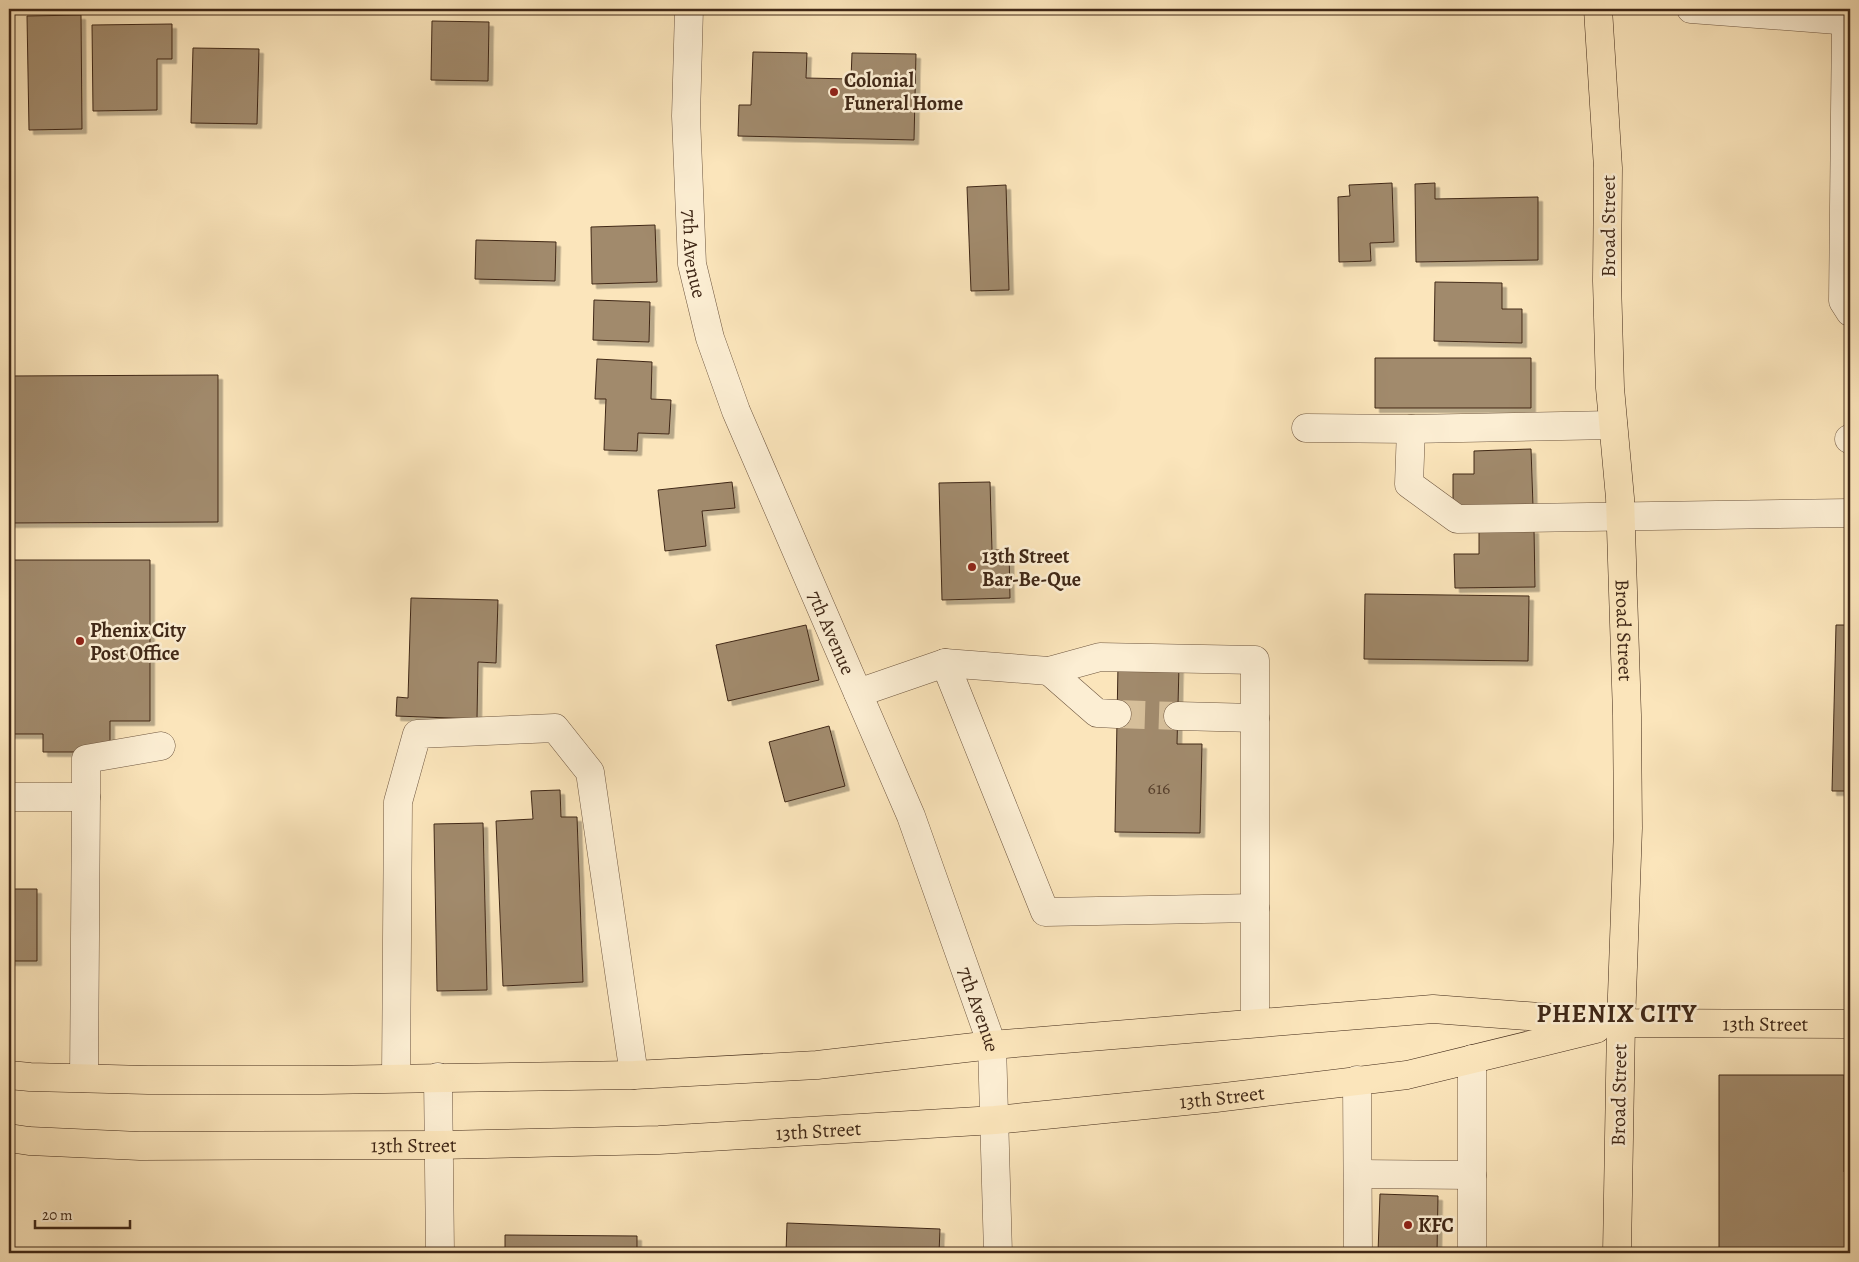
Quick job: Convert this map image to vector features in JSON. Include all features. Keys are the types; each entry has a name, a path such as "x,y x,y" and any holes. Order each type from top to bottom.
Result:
{"main road":[{"name":"Broad Street","path":"1598,9 1608,168 1607,281 1613,425 1621,516 1627,715 1628,828 1621,1023 1617,1253"},
{"name":"13th Street","path":"9,1075 84,1078 322,1080 634,1075 817,1065 992,1045 1433,1009 1621,1023 1850,1024"},
{"name":"13th Street","path":"9,1138 29,1141 140,1146 439,1145 658,1140 995,1120 1216,1098 1407,1075 1621,1023"}],"street":[{"name":"7th Avenue","path":"689,9 686,116 692,264 710,338 736,411 911,816 992,1045 998,1253"},
{"path":"1691,9 1848,20 1843,301 1850,312"},
{"path":"1306,428 1411,429 1613,425"},
{"path":"1411,429 1409,484 1457,519 1850,513"},
{"path":"858,693 945,663 1049,671 1100,656 1256,660 1255,1023"},
{"path":"945,663 1045,912 1255,908"},
{"path":"1049,671 1097,713 1117,714"},
{"path":"1178,716 1256,718"},
{"path":"396,1078 398,802 417,734 556,728 590,772 634,1075"},
{"path":"84,1078 86,759 161,746"},
{"path":"9,798 86,798"},
{"path":"1472,1059 1472,1253"},
{"path":"438,1077 440,1253"},
{"path":"1357,1080 1358,1253"},
{"path":"1358,1174 1472,1175"}],"building":[{"path":"81,15 82,129 29,130 27,16"},
{"path":"432,21 489,22 488,81 431,80"},
{"path":"172,24 172,59 157,59 157,110 93,111 92,25"},
{"path":"193,48 259,49 257,124 191,123"},
{"name":"Colonial Funeral Home","path":"753,52 807,53 806,78 851,79 852,53 916,54 914,140 738,136 739,105 751,105"},
{"path":"1392,183 1394,242 1370,243 1371,261 1339,262 1338,197 1350,196 1349,185"},
{"path":"1435,183 1435,199 1538,197 1538,260 1416,262 1415,184"},
{"path":"1006,185 1009,290 971,291 967,187"},
{"path":"655,225 657,282 592,284 591,227"},
{"path":"476,240 556,242 555,281 475,279"},
{"path":"1435,282 1502,283 1502,309 1522,309 1522,343 1434,341"},
{"path":"594,300 650,302 649,342 593,340"},
{"path":"1375,358 1531,358 1531,408 1375,408"},
{"path":"597,359 652,362 651,399 671,400 669,434 638,433 637,451 604,450 606,399 595,399"},
{"path":"218,375 218,522 9,523 9,376"},
{"path":"1531,449 1533,506 1453,508 1453,474 1474,474 1474,451"},
{"path":"732,482 735,508 702,511 706,546 665,551 658,490"},
{"path":"990,482 992,550 1009,550 1010,598 942,600 939,483"},
{"path":"1534,529 1535,587 1455,588 1454,554 1479,554 1479,530"},
{"name":"Phenix City Post Office","path":"9,560 150,560 150,721 110,721 110,752 43,752 43,734 9,734"},
{"path":"1365,594 1529,596 1528,661 1364,659"},
{"path":"411,598 498,600 496,663 478,662 477,719 396,716 397,697 408,698"},
{"path":"806,625 819,680 728,701 716,645"},
{"path":"1836,625 1850,625 1850,791 1832,791"},
{"path":"1118,665 1179,666 1177,744 1202,744 1200,833 1115,832"},
{"path":"829,726 845,786 785,802 769,742"},
{"path":"560,790 561,817 577,817 583,982 503,986 496,821 533,819 531,791"},
{"path":"483,823 487,990 437,991 434,824"},
{"path":"9,889 37,889 37,961 9,961"},
{"path":"1719,1075 1844,1075 1844,1172 1850,1172 1850,1253 1719,1253"},
{"name":"KFC","path":"1380,1194 1438,1196 1437,1253 1378,1253"},
{"path":"787,1223 940,1229 939,1253 786,1253"},
{"path":"505,1235 637,1236 637,1253 505,1253"}],"tunnel":[{"path":"1117,714 1178,716"}],"place":[{"name":"Colonial Funeral Home","path":"834,92"},
{"name":"13th Street Bar-Be-Que","path":"972,567"},
{"name":"Phenix City Post Office","path":"80,641"},
{"name":"KFC","path":"1408,1225"}],"district":[{"name":"PHENIX CITY","path":"1617,1014"}]}
